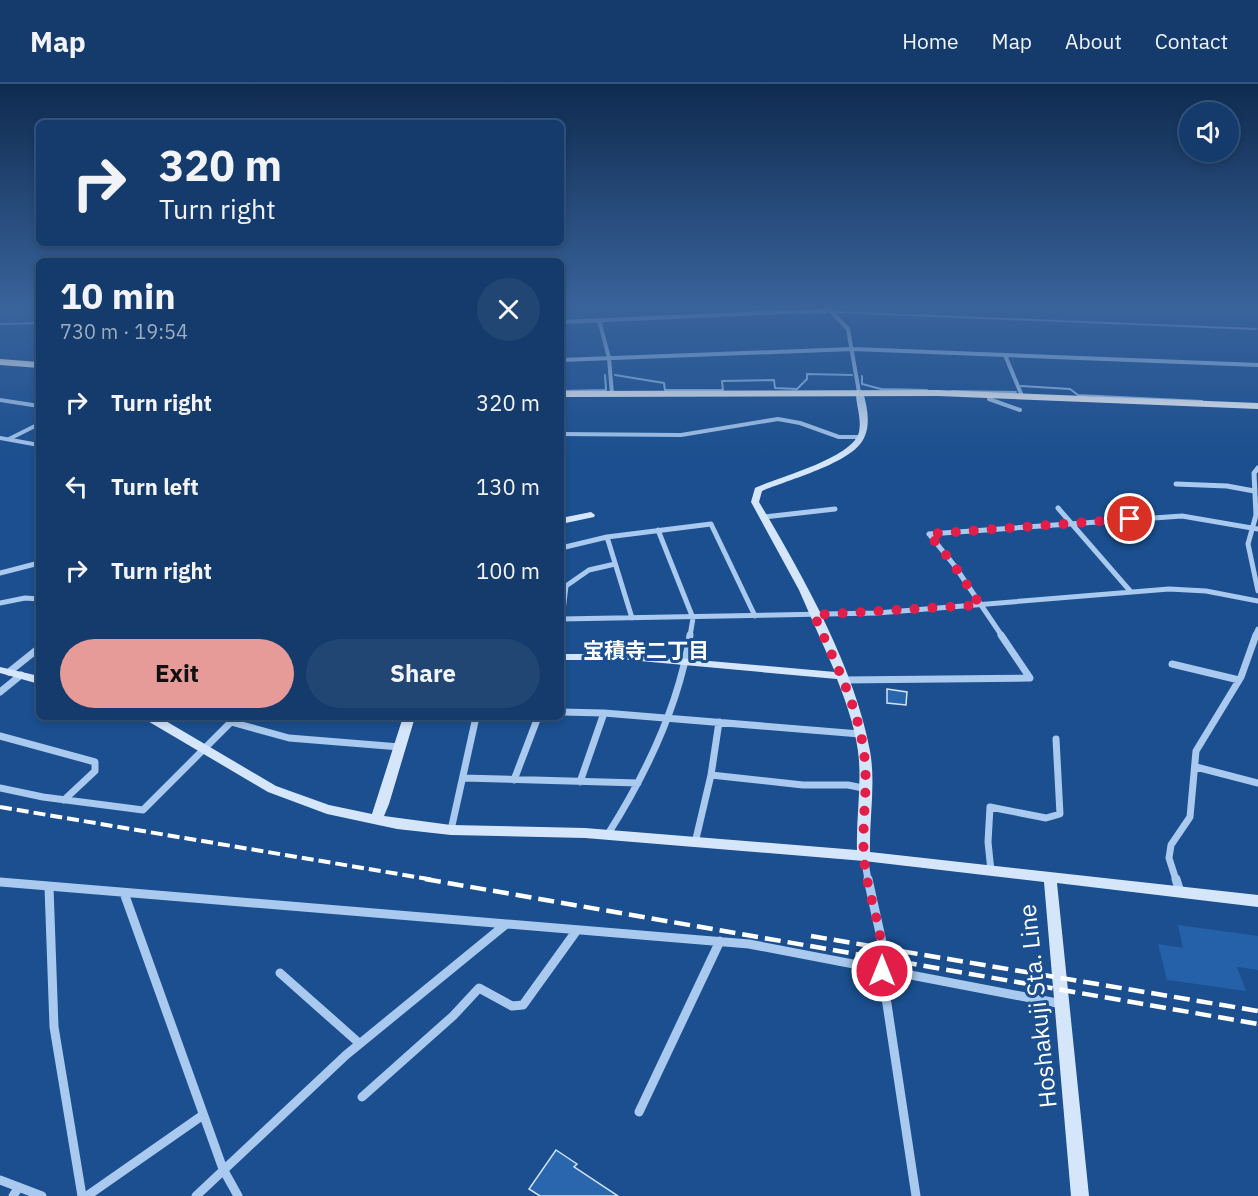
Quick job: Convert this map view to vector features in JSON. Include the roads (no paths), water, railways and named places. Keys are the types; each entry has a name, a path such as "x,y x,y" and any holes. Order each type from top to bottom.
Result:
{"highway":[{"path":"0,364 36,367"},
{"path":"564,396 860,394 1258,408"},
{"path":"564,396 860,394 1022,396 1258,408"}],"street":[{"path":"564,360 666,356"},
{"path":"854,356 860,394 861,437 855,445 823,465 759,490 755,502 814,615 841,678 860,734 864,754 864,856 868,886 884,948 882,971 916,1196"},
{"path":"1005,356 1022,396"},
{"path":"1028,356 1258,365"},
{"path":"609,358 612,394"},
{"path":"989,399 1000,405 1020,410"},
{"path":"0,400 36,406"},
{"path":"564,434 681,435 778,419 800,423 839,437 861,437"},
{"path":"8,440 36,426"},
{"path":"0,438 36,445"},
{"path":"1258,468 1254,473 1255,528 1248,544 1258,591"},
{"path":"1176,484 1254,490"},
{"path":"1058,508 1131,592"},
{"path":"764,517 835,509"},
{"path":"564,521 591,515"},
{"path":"564,657 629,657 841,678 1030,678 954,565 929,534 1182,516 1255,528"},
{"path":"564,547 607,537 711,524 755,616"},
{"path":"608,834 638,783 667,718 686,662 693,618 658,530"},
{"path":"607,537 632,618"},
{"path":"0,573 36,564"},
{"path":"564,602 566,586 589,570 615,564"},
{"path":"564,619 814,615 980,605 1169,589 1206,591 1258,601"},
{"path":"0,603 25,598 36,599"},
{"path":"1180,892 1169,858 1171,845 1190,817 1196,751 1204,734 1239,680 1258,629"},
{"path":"4,671 36,650"},
{"path":"1172,664 1239,680"},
{"path":"4,671 36,679"},
{"path":"0,692 21,675"},
{"path":"564,712 604,713 860,734"},
{"path":"580,782 604,713"},
{"path":"155,720 253,779 293,798 327,809 425,829 608,834 864,856 1050,878"},
{"path":"0,788 64,800 143,810 205,750 230,720"},
{"path":"234,720 289,738 401,747"},
{"path":"376,820 408,720"},
{"path":"451,830 475,720"},
{"path":"514,780 537,720"},
{"path":"695,843 711,775 719,722"},
{"path":"0,736 95,762 95,771 64,800"},
{"path":"991,871 988,842 990,807 1046,818 1060,814 1056,739"},
{"path":"1196,767 1258,783"},
{"path":"711,775 803,785 848,785 863,788"},
{"path":"463,778 638,783"},
{"name":"Hoshakuji Sta. Line","path":"1080,1196 1050,878 1258,901"},
{"path":"0,882 749,944 1063,1005"},
{"path":"49,887 54,1027 82,1196"},
{"path":"124,893 223,1169 238,1196"},
{"path":"196,1196 359,1043 420,990 506,924"},
{"path":"363,1097 453,1016 479,988 512,1006 523,1005 577,930"},
{"path":"639,1112 720,941"},
{"path":"280,973 359,1043"},
{"path":"87,1196 203,1115"},
{"path":"0,1180 16,1192 42,1196"}],"waterway":[{"path":"615,375 664,383 665,390 723,390 722,381 774,380 775,388 797,389 807,379 807,374 852,375"},
{"path":"564,391 606,390 605,375"},
{"path":"862,376 862,384 881,389 927,390"},
{"path":"1021,386 1070,389 1078,395 1202,401"},
{"path":"952,391 1016,392"}],"railway":[{"path":"0,807 434,880"},
{"path":"425,879 1258,1024"},
{"path":"811,936 1258,1011"}],"district":[{"name":"宝積寺二丁目","path":"646,651"}]}
